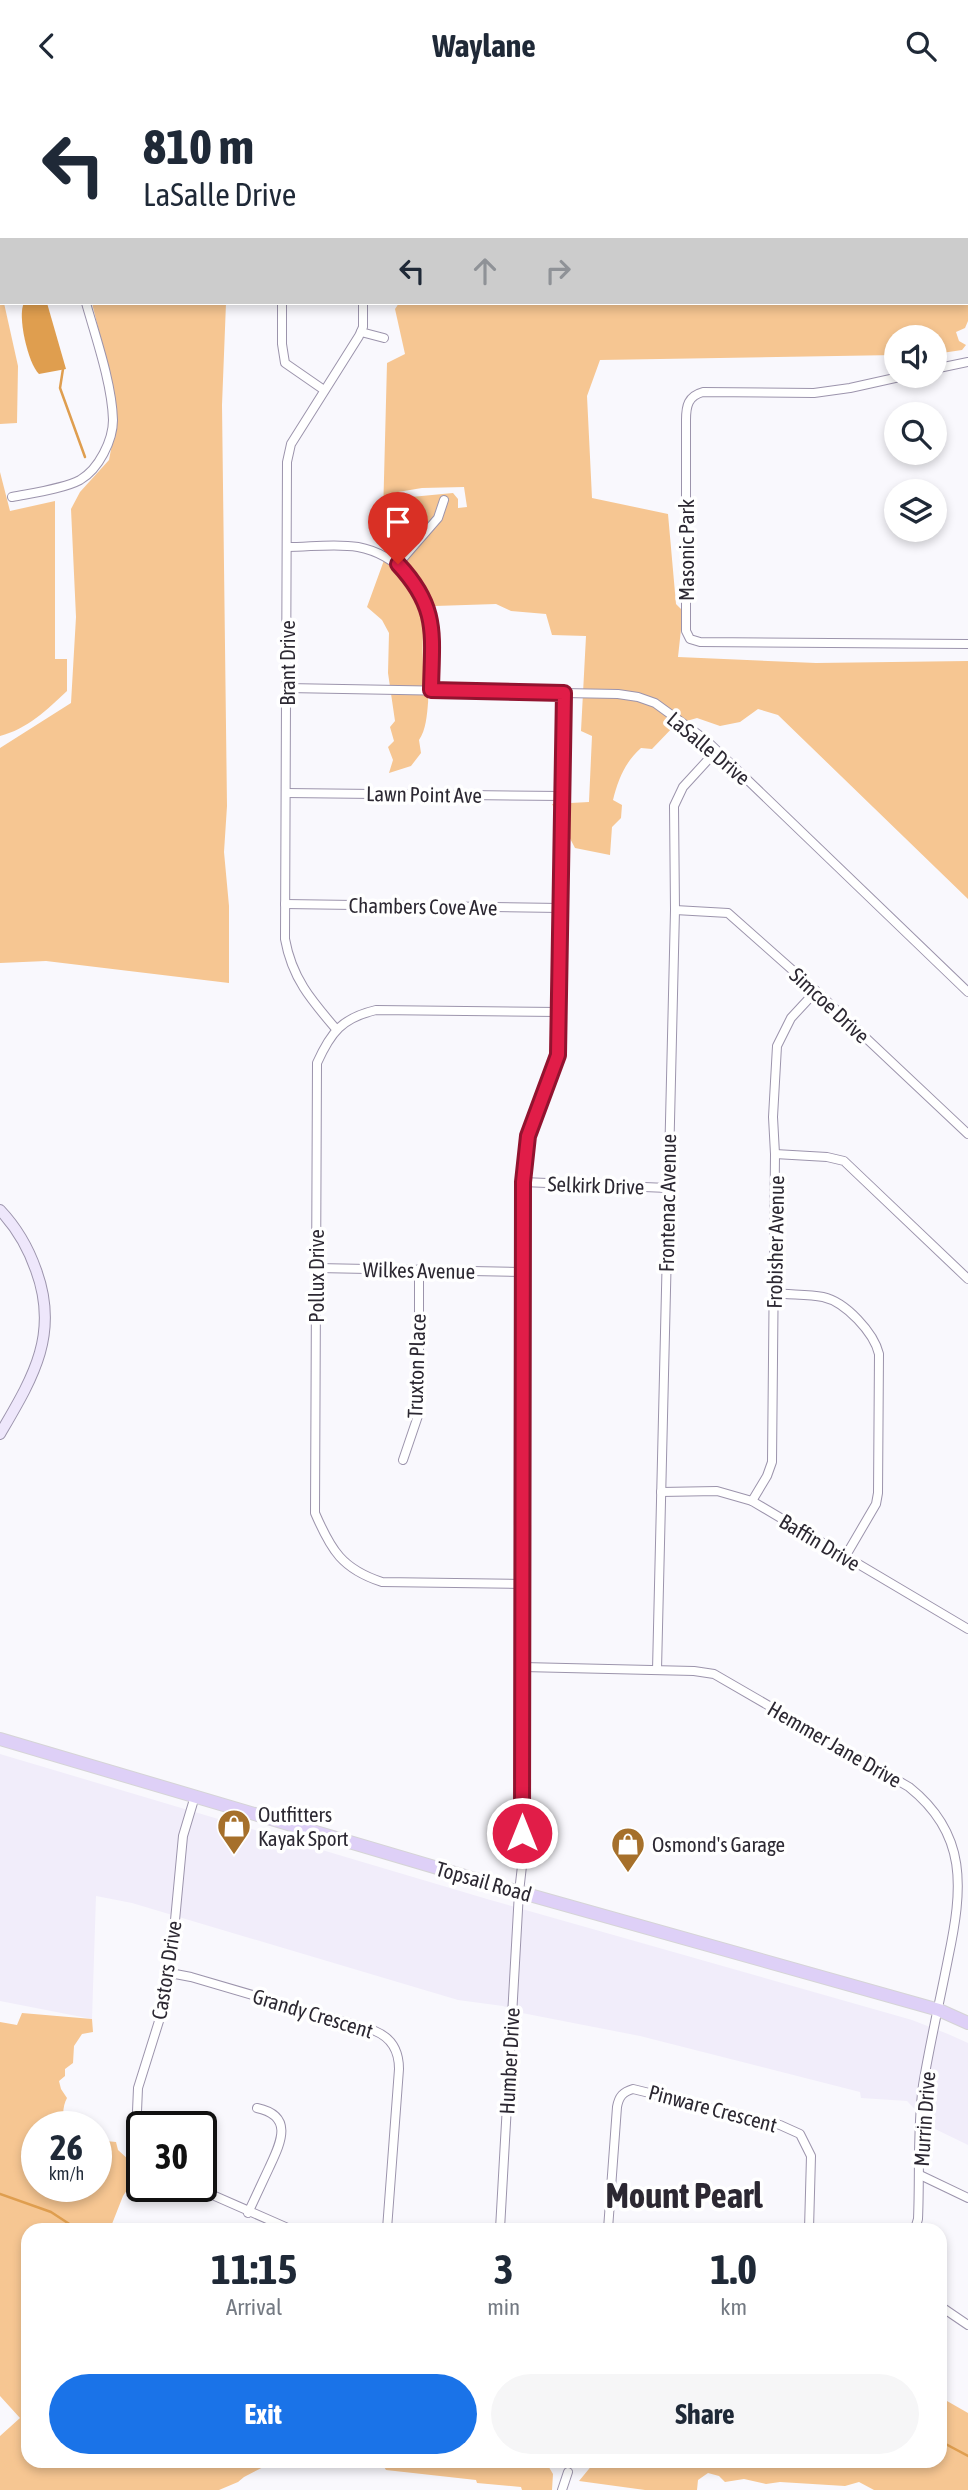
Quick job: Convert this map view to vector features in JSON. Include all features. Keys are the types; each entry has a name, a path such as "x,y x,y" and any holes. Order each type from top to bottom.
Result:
{"main road":[{"name":"Topsail Road","path":"0,1739 519,1892 939,2010 968,2023"}],"street":[{"path":"12,497 80,480 97,463 110,439 113,422 111,401 87,305"},
{"path":"282,305 285,363 324,390"},
{"name":"Brant Drive","path":"336,1029 309,999 289,962 285,939 287,461 290,444 361,332 363,305"},
{"path":"361,332 384,338"},
{"path":"947,366 968,362"},
{"name":"Masonic Park","path":"884,380 826,392 703,393 693,396 689,401 685,420 687,631 690,639 700,642 968,644"},
{"path":"398,564 438,518 444,499"},
{"path":"287,547 356,547 375,552 398,564 415,582 426,602 432,623 431,690"},
{"name":"LaSalle Drive","path":"287,688 628,695 655,703 706,740 968,992"},
{"name":"Humber Drive","path":"500,2223 522,1866 523,1182 528,1136 556,1062 564,693"},
{"name":"Frontenac Avenue","path":"657,1670 675,910 674,806 683,787 716,751"},
{"name":"Lawn Point Ave","path":"286,793 562,796"},
{"name":"Chambers Cove Ave","path":"285,904 560,908"},
{"name":"Simcoe Drive","path":"675,910 728,913 968,1134"},
{"name":"Frobisher Avenue","path":"752,1501 772,1462 775,1154 773,1117 777,1046 791,1018 816,992"},
{"path":"336,1029 358,1015 376,1010 558,1012"},
{"name":"Pollux Drive","path":"336,1029 317,1063 314,1513 337,1557 351,1568 382,1582 523,1584"},
{"path":"775,1154 827,1157 844,1161 968,1279"},
{"name":"Selkirk Drive","path":"523,1182 668,1188"},
{"path":"0,1210 15,1226 30,1252 45,1298 46,1318 45,1338 30,1381 0,1434"},
{"name":"Wilkes Avenue","path":"317,1268 522,1272"},
{"name":"Truxton Place","path":"403,1460 419,1413 419,1269"},
{"path":"774,1293 826,1298 839,1305 860,1322 876,1343 879,1354 878,1493 876,1504 845,1557"},
{"name":"Baffin Drive","path":"661,1492 717,1491 752,1501 968,1629"},
{"name":"Hemmer Jane Drive","path":"523,1667 701,1671 715,1674 926,1799 951,1830 958,1847 963,1882 939,2010"},
{"name":"Castors Drive","path":"137,2111 138,2088 165,2002 183,1836 195,1796"},
{"name":"Grandy Crescent","path":"170,1973 375,2031 392,2043 398,2055 399,2069 387,2223"},
{"name":"Murrin Drive","path":"917,2223 923,2087 939,2010"},
{"name":"Pinware Crescent","path":"608,2223 618,2099 624,2091 633,2089 780,2125 800,2134 811,2156 809,2223"},
{"path":"248,2213 282,2137 278,2119 257,2108"},
{"path":"920,2175 968,2198"},
{"path":"217,2198 274,2223"},
{"path":"947,2311 968,2325"},
{"path":"562,2490 568,2472"}],"shaded area":[{"path":"0,305 4,305 18,366 17,423 0,424"},
{"path":"23,305 48,305 66,369 39,374 35,369 23,328"},
{"path":"92,305 226,305 222,405 227,806 224,852 229,906 229,983 46,961 0,963 0,748 71,703 76,617 71,509 80,492 109,460 117,418"},
{"path":"398,305 968,305 965,328 956,332 959,341 966,345 962,350 947,352 947,325 884,325 884,355 600,360 587,396 592,498 668,514 676,604 683,611 678,657 816,663 968,661 968,899 778,715 758,709 740,722 720,726 697,718 676,724 652,749 641,748 626,765 615,793 613,800 622,805 621,818 612,827 610,855 575,848 552,804 589,802 592,736 581,731 586,636 552,635 546,614 511,611 496,604 435,606 425,613 423,664 428,700 425,727 419,740 421,753 411,766 389,773 393,760 388,747 394,741 390,727 395,721 388,673 389,633 382,620 367,607 411,497 453,493 458,499 458,508 467,507 464,487 422,488 398,492 389,517 383,517 387,363 405,354 395,309"},
{"path":"0,472 10,511 55,501 55,659 67,659 67,691 28,724 0,736"},
{"path":"0,1754 487,1899 912,2020 948,2034 968,2043 968,2145 933,2128 907,2101 861,2098 860,2092 640,2036 522,2013 503,2006 458,2000 132,1903 96,1896 92,2019 0,2001"},
{"path":"22,2013 92,2019 93,2032 82,2034 74,2046 73,2063 65,2069 65,2076 59,2081 67,2098 63,2111 21,2111 21,2202 112,2202 112,2142 116,2142 118,2150 126,2157 126,2191 112,2223 21,2223 21,2468 261,2468 238,2482 219,2490 0,2490 0,2436 20,2418 0,2396 0,2022 17,2025"},
{"path":"947,2401 968,2413 968,2490 874,2490 859,2482 845,2486 780,2482 766,2484 744,2479 725,2482 719,2476 708,2473 698,2480 697,2490 645,2490 579,2481 590,2468 947,2468"},
{"path":"385,2468 549,2468 553,2474 552,2490 522,2490 521,2487 477,2483 476,2480"}],"waterway":[{"path":"63,369 60,388 85,457"},
{"path":"0,2194 51,2212 68,2223"},
{"path":"947,2445 968,2456"}],"place":[{"name":"Outfitters Kayak Sport","path":"234,1856"},
{"name":"Osmond's Garage","path":"628,1874"}],"district":[{"name":"Mount Pearl","path":"684,2195"}],"route":[{"path":"398,564 415,582 426,602 432,623 431,690 564,693 558,1055 528,1136 523,1182 522,1833"}]}
